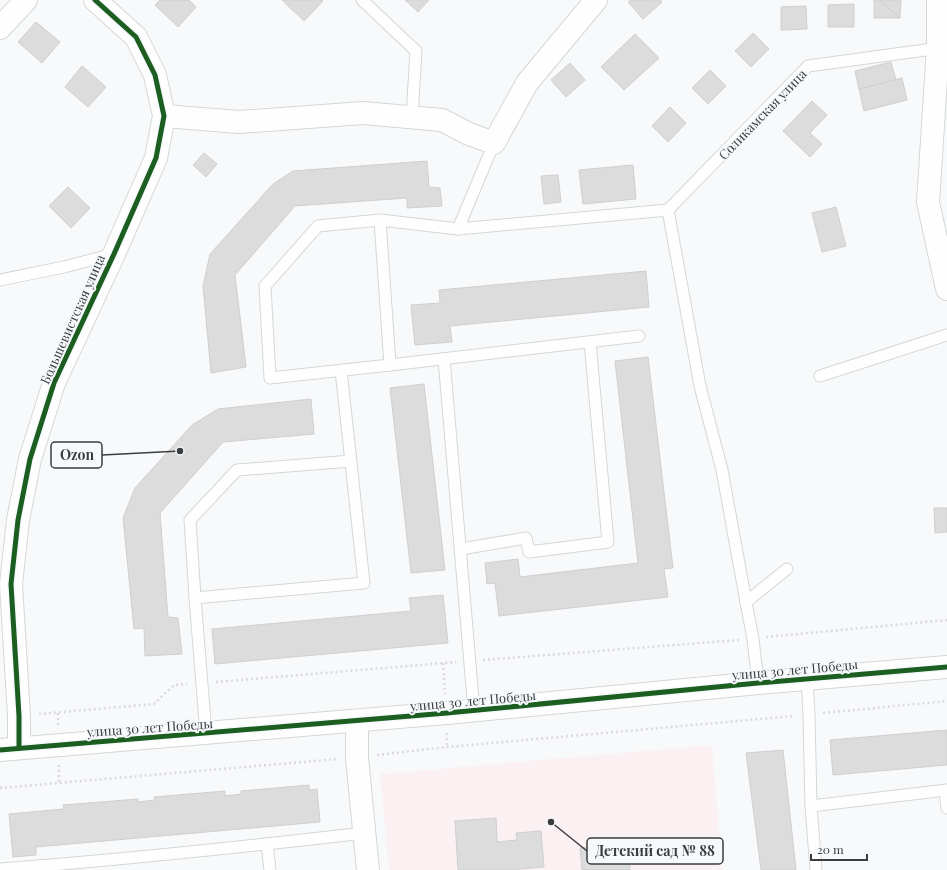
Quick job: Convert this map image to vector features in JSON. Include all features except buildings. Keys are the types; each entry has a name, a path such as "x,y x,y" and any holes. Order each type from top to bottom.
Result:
{"street":[{"path":"0,28 26,0"},
{"name":"Большевистская улица","path":"9,749 19,716 11,584 18,520 30,459 54,383 114,254 156,158 164,116 155,75 136,37 95,0"},
{"path":"164,116 239,122 363,113 412,117 442,120 470,134 494,143 527,83 596,0"},
{"path":"938,0 943,48 928,202 947,289"},
{"name":"улица 30 лет Победы","path":"9,749 474,711 758,683 947,667"},
{"path":"357,721 357,758 368,870"}],"lane":[{"path":"362,0 416,51 412,117"},
{"name":"Соликамская улица","path":"668,210 808,66 943,48"},
{"path":"458,229 494,143"},
{"path":"639,336 270,378 265,286 318,226 380,220 458,229 668,210 700,386 722,470 753,639 758,683"},
{"path":"380,220 390,365"},
{"path":"0,280 64,267 114,254"},
{"path":"820,376 947,335"},
{"path":"460,549 526,538 529,552 608,542 590,342"},
{"path":"444,358 474,711"},
{"path":"195,598 364,582 341,370"},
{"path":"206,734 190,520 237,470 351,461"},
{"path":"746,602 787,569"},
{"path":"807,680 811,806 816,870"},
{"path":"811,806 946,790 947,808"},
{"path":"0,869 61,867 364,833"},
{"path":"267,844 270,870"}],"path":[{"path":"753,639 947,620"},
{"path":"19,716 154,704 174,685"},
{"path":"0,788 357,758 447,747 809,715 947,701"}],"shaded area":[{"path":"712,745 722,870 389,870 380,774"}],"cycle path":[{"path":"19,748 19,716 11,584 18,520 30,459 54,383 114,254 156,158 164,116 155,75 136,37 95,0"},
{"path":"0,750 447,713 758,683 947,667"}],"place":[{"name":"Ozon","path":"180,451"},
{"name":"Детский сад № 88","path":"551,822"}]}
